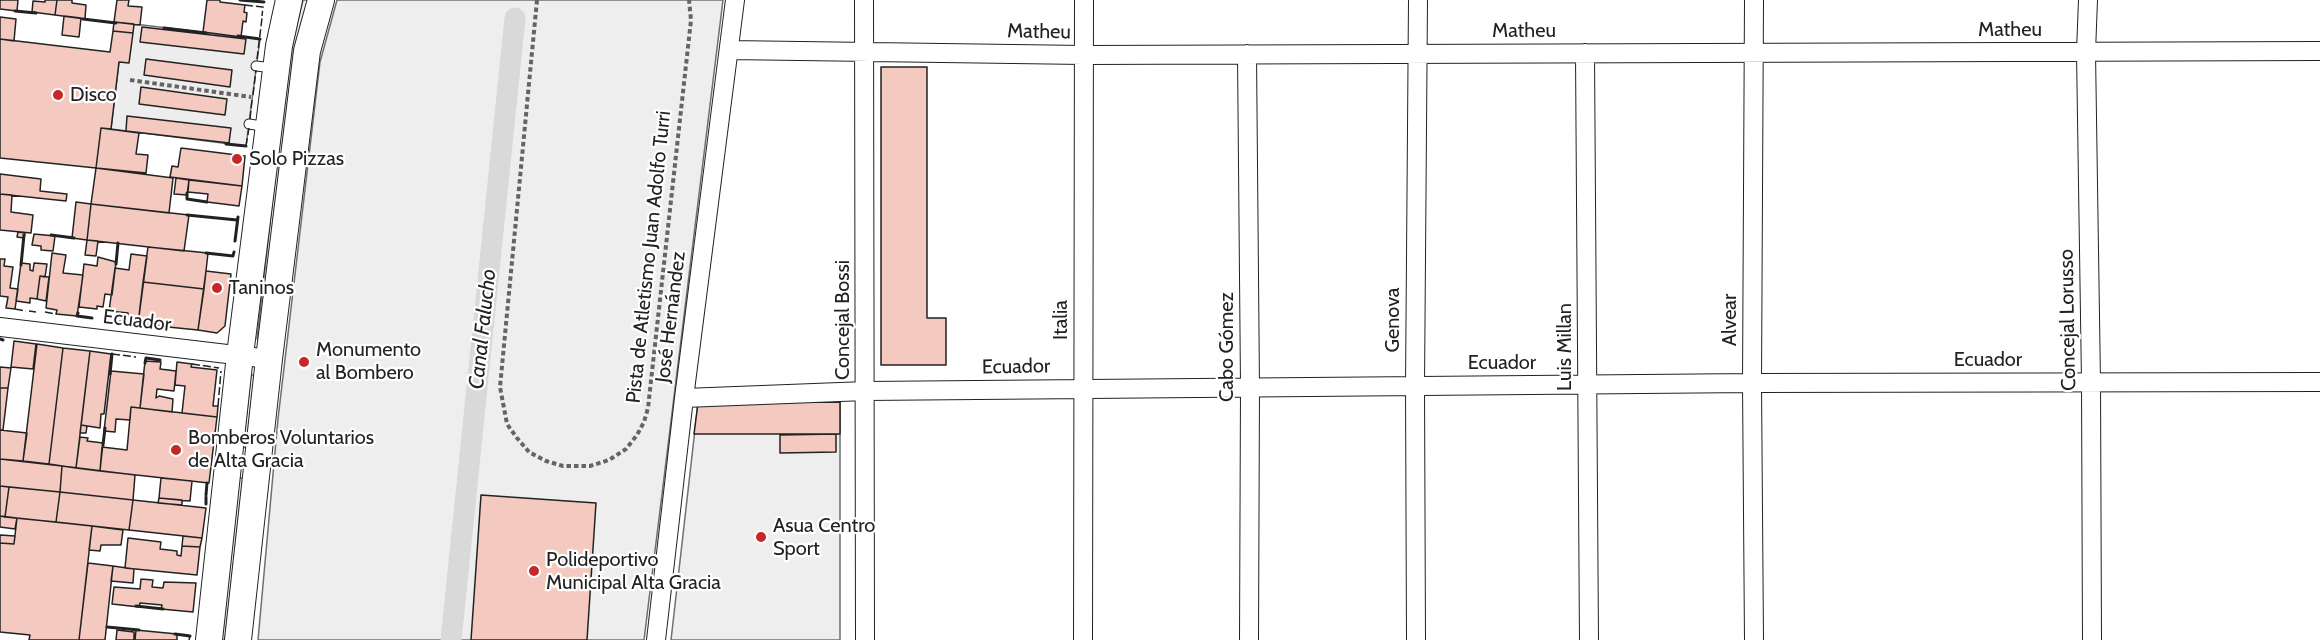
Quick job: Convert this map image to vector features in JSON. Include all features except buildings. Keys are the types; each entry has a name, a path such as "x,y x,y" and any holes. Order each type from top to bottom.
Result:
{"main road":[{"path":"209,640 240,355 259,125 272,100 266,67 284,21 289,0"},
{"path":"238,640 269,359 307,51 321,0"},
{"path":"229,460 257,464"}],"street":[{"name":"José Hernández","path":"656,640 684,398 735,0"},
{"name":"Concejal Bossi","path":"864,0 865,640"},
{"name":"Italia","path":"1083,640 1084,0"},
{"name":"Genova","path":"1416,640 1418,0"},
{"name":"Alvear","path":"1754,0 1752,382 1754,640"},
{"name":"Concejal Lorusso","path":"2088,0 2086,52 2092,640"},
{"name":"Matheu","path":"729,50 1084,55 2320,51"},
{"name":"Luis Millan","path":"1585,53 1589,640"},
{"name":"Cabo Gómez","path":"1247,54 1250,387 1249,640"},
{"name":"Ecuador","path":"0,327 269,359"},
{"name":"Ecuador","path":"684,398 866,391 1752,382 2320,382"}],"path":[{"name":"Pista de Atletismo Juan Adolfo Turri","path":"537,0 500,387 507,423 517,438 529,452 546,462 563,466 590,466 609,460 626,449 645,422 691,20 689,0"},
{"path":"130,80 272,100"}],"shaded area":[{"path":"303,0 308,0 260,339 257,339 283,107 292,45"},
{"path":"337,0 723,0 644,640 258,640 278,419 320,62"},
{"path":"134,24 260,39 246,146 111,129 119,62"},
{"path":"251,375 255,375 247,448 243,447"},
{"name":"Asua Centro Sport","path":"840,402 840,640 671,640 698,403"},
{"path":"239,478 243,478 225,640 220,640"}],"waterway":[{"name":"Canal Falucho","path":"451,640 515,18"}],"fence":[{"path":"245,5 263,7 262,16"},
{"path":"257,59 262,18"},
{"path":"253,95 256,70"},
{"path":"250,119 252,100"},
{"path":"246,146 249,128"},
{"path":"15,309 26,311"},
{"path":"29,311 36,312"},
{"path":"45,312 56,314"},
{"path":"108,320 127,322"},
{"path":"112,354 136,357"},
{"path":"192,364 219,368"},
{"path":"218,406 221,371"},
{"path":"189,640 190,636"}],"wall":[{"path":"240,0 264,2"},
{"path":"15,11 36,13"},
{"path":"83,19 116,23"},
{"path":"164,28 206,33"},
{"path":"238,36 260,39"},
{"path":"226,144 246,146"},
{"path":"187,193 187,199 207,202"},
{"path":"187,215 237,220"},
{"path":"235,241 238,217"},
{"path":"21,265 24,235"},
{"path":"51,235 74,238"},
{"path":"116,264 118,243"},
{"path":"206,253 233,256 234,252"},
{"path":"108,320 110,308"},
{"path":"78,313 77,316 92,318"},
{"path":"110,374 112,354"},
{"path":"145,363 146,358 160,360"},
{"path":"103,445 105,428"},
{"path":"206,495 207,483"},
{"path":"206,497 206,504"},
{"path":"136,606 163,609"},
{"path":"107,627 139,630"},
{"path":"175,634 190,636"}],"place":[{"name":"Disco","path":"58,95"},
{"name":"Solo Pizzas","path":"237,159"},
{"name":"Taninos","path":"217,288"},
{"name":"Monumento al Bombero","path":"304,362"},
{"name":"Bomberos Voluntarios de Alta Gracia","path":"176,450"},
{"name":"Asua Centro Sport","path":"761,537"},
{"name":"Polideportivo Municipal Alta Gracia","path":"534,571"}]}
